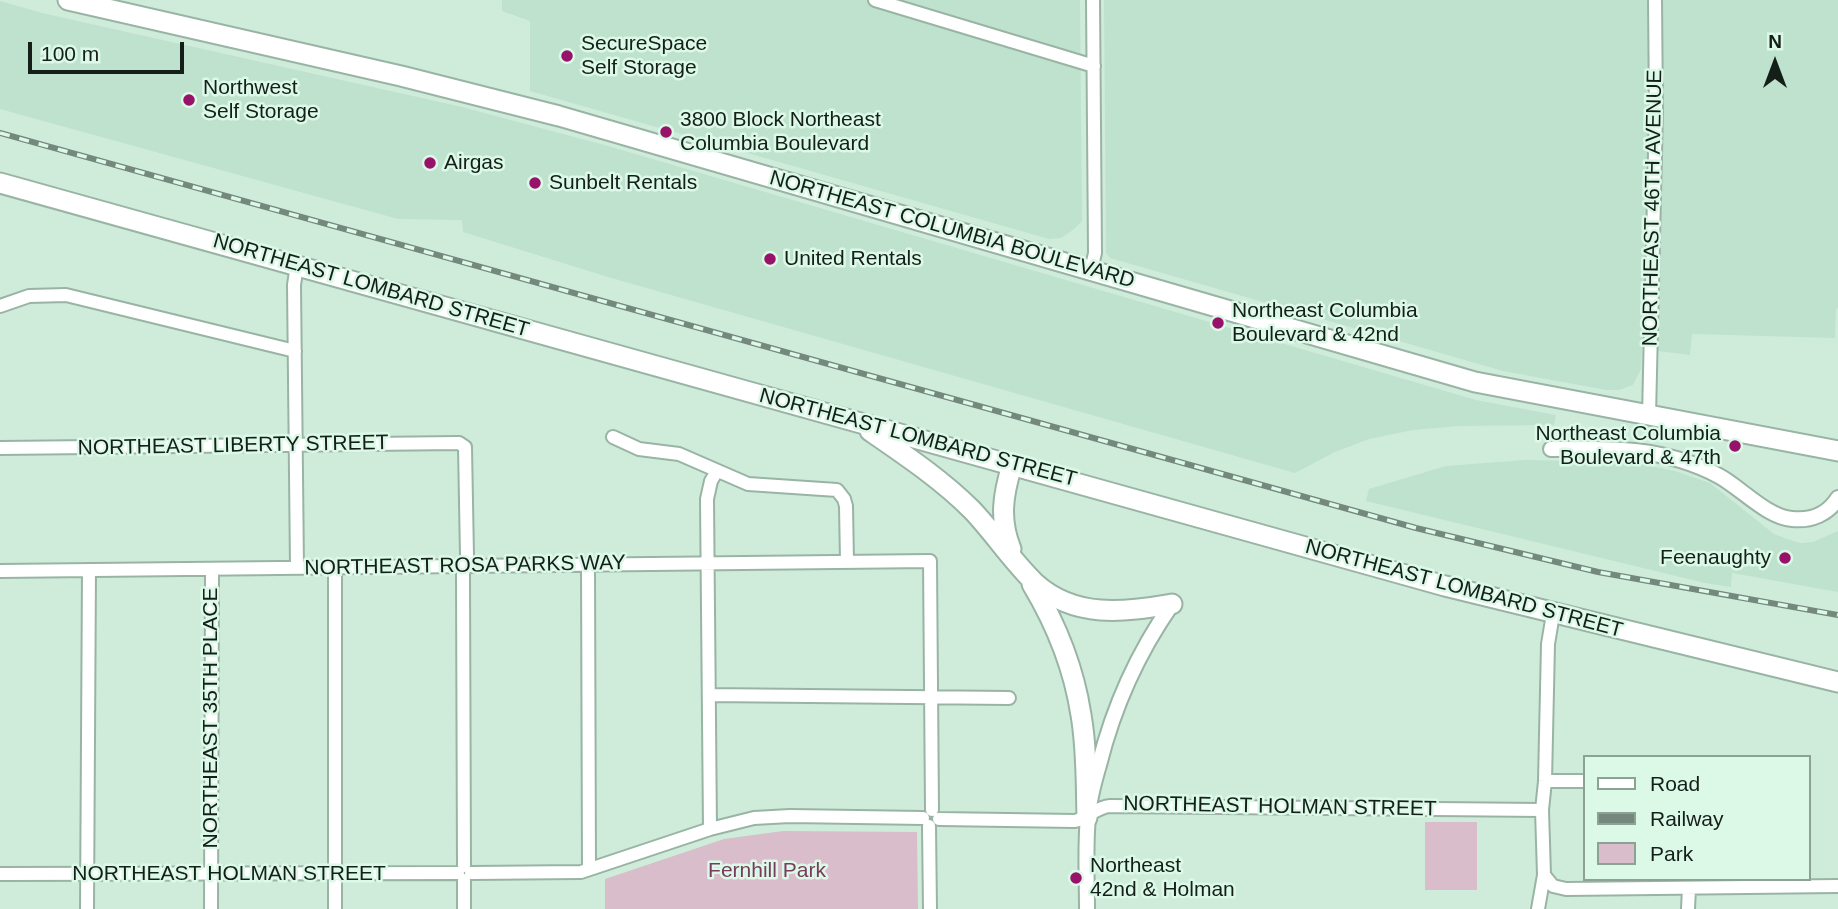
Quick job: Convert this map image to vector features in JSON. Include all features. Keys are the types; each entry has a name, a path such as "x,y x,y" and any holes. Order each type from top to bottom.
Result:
{"main road":[{"name":"NORTHEAST COLUMBIA BOULEVARD","path":"68,0 401,76 555,115 1479,383 1838,451"},
{"name":"NORTHEAST LOMBARD STREET","path":"0,183 1396,573 1553,614 1838,682"},
{"path":"859,423 914,461 970,508 1046,591 1084,608 1098,611 1127,611 1172,604"},
{"path":"1012,465 1003,497 1003,519 1011,548 1051,620 1074,686 1083,735 1087,818"}],"street":[{"path":"875,0 1094,66"},
{"path":"1091,270 1095,253 1093,0"},
{"name":"NORTHEAST 46TH AVENUE","path":"1649,416 1656,136 1655,0"},
{"path":"297,265 294,285 297,568"},
{"path":"0,306 29,296 66,295 295,351"},
{"path":"613,437 639,449 679,453 736,480 759,486 837,490 842,494 846,506 847,562"},
{"name":"NORTHEAST LIBERTY STREET","path":"0,448 459,443 465,447 467,556 464,566"},
{"path":"1551,449 1634,449 1681,459 1717,475 1773,513 1789,519 1817,517 1838,498"},
{"path":"710,829 707,499 711,481 717,471"},
{"name":"NORTHEAST ROSA PARKS WAY","path":"0,571 930,561 931,697"},
{"path":"588,565 589,869"},
{"path":"464,566 464,909"},
{"path":"335,568 335,909"},
{"name":"NORTHEAST 35TH PLACE","path":"211,909 212,569"},
{"path":"87,909 89,570"},
{"path":"1087,909 1087,818 1093,784 1124,688 1136,661 1172,604"},
{"path":"1538,909 1544,875 1542,810 1548,644 1553,614"},
{"path":"709,695 1009,698"},
{"path":"930,909 931,697"},
{"path":"1545,781 1582,781"},
{"name":"NORTHEAST HOLMAN STREET","path":"0,874 565,874 589,869 710,829 768,817 1075,821 1110,806 1542,810"},
{"path":"1544,875 1553,886 1566,889 1838,886"},
{"path":"1688,909 1689,888"}],"shaded area":[{"path":"502,0 1080,0 1082,221 1061,238 1049,239 530,91 530,21 502,11"},
{"path":"1104,0 1838,0 1838,308 1835,338 1692,334 1690,355 1642,349 1641,369 1633,385 1619,390 1606,390 1503,371 1110,258 1106,253"},
{"path":"0,1 42,13 462,107 608,146 1476,400 1556,415 1554,425 1460,426 1413,430 1369,439 1335,452 1295,473 608,277 463,232 462,220 398,219 0,109"},
{"path":"1525,460 1630,462 1675,471 1710,483 1774,534 1790,540 1813,542 1838,531 1838,592 1732,573 1731,587 1705,583 1366,501 1369,489 1446,466"}],"green space":[{"path":"1425,822 1477,822 1477,890 1425,890"},
{"name":"Fernhill Park","path":"783,831 917,832 918,909 605,909 605,879 724,839"}],"railway":[{"path":"0,133 1416,528 1598,572 1838,615"}],"place":[{"name":"SecureSpace Self Storage","path":"567,56"},
{"name":"Northwest Self Storage","path":"189,100"},
{"name":"3800 Block Northeast Columbia Boulevard","path":"666,132"},
{"name":"Airgas","path":"430,163"},
{"name":"Sunbelt Rentals","path":"535,183"},
{"name":"United Rentals","path":"770,259"},
{"name":"Northeast Columbia Boulevard & 42nd","path":"1218,323"},
{"name":"Northeast Columbia Boulevard & 47th","path":"1735,446"},
{"name":"Feenaughty","path":"1785,558"},
{"name":"Northeast 42nd & Holman","path":"1076,878"}]}
